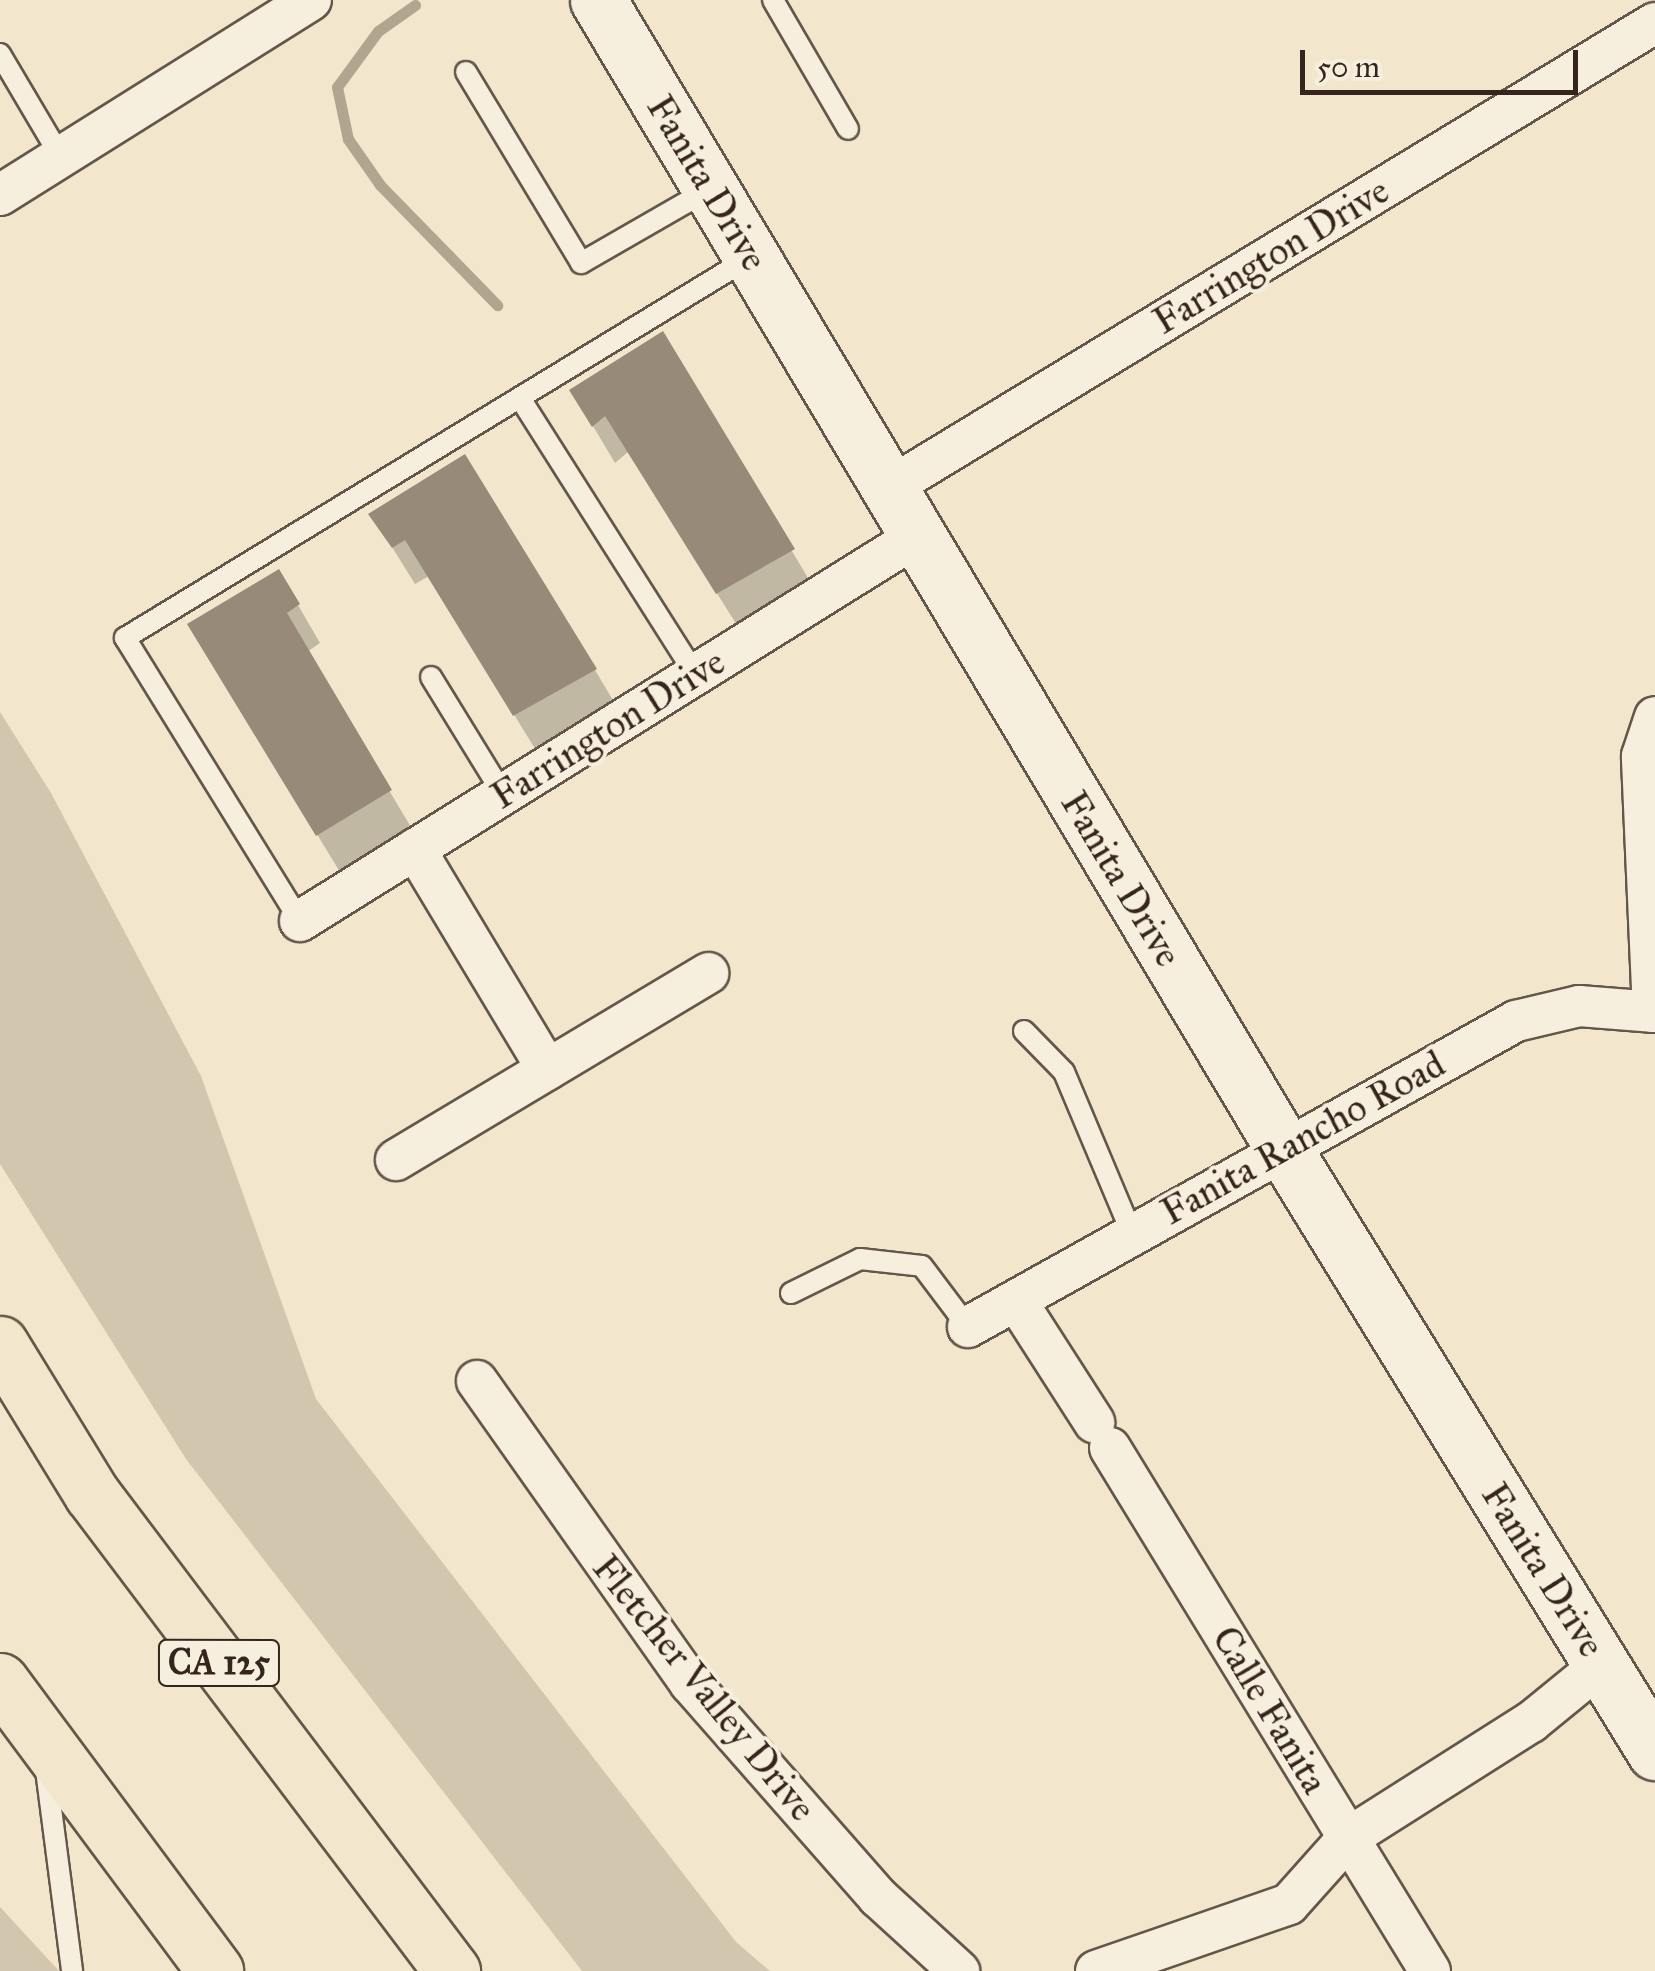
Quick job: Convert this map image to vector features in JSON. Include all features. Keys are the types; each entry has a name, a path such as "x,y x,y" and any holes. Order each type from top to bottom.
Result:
{"highway":[{"name":"CA 125","path":"0,1344 92,1494 452,1971"},
{"path":"0,1680 215,1971"}],"main road":[{"name":"Fanita Drive","path":"598,0 1285,1151 1655,1752"}],"street":[{"path":"0,195 310,0"},
{"name":"Farrington Drive","path":"887,489 1655,23"},
{"name":"Farrington Drive","path":"300,920 916,537"},
{"path":"1654,1012 1642,756 1655,716"},
{"path":"415,848 548,1070"},
{"path":"396,1160 708,973"},
{"name":"Fanita Rancho Road","path":"968,1328 1516,1021 1579,1006 1654,1012"},
{"name":"Calle Fanita","path":"1016,1302 1102,1435 1430,1971"},
{"name":"Fletcher Valley Drive","path":"478,1381 690,1684 878,1896 959,1971"},
{"path":"1121,1968 1289,1904 1348,1838 1531,1722 1601,1665"}],"lane":[{"path":"772,0 848,129"},
{"path":"0,54 61,157"},
{"path":"466,72 582,263 710,189"},
{"path":"300,920 125,638 751,257"},
{"path":"520,398 695,674"},
{"path":"431,677 503,794"},
{"path":"1024,1031 1064,1072 1132,1234"},
{"path":"792,1294 860,1259 922,1266 968,1328"},
{"path":"42,1738 72,1971"}],"shaded area":[{"path":"0,712 51,793 201,1076 316,1399 736,1942 770,1971 582,1971 186,1459 0,1164"},
{"path":"0,1907 59,1971 0,1971"}],"building":[{"path":"663,331 795,549 716,594 605,416 592,427 569,390"},
{"path":"465,454 597,669 513,716 405,540 392,548 368,514"},
{"path":"279,569 300,604 287,613 392,790 316,836 187,624"}],"waterway":[{"path":"415,5 378,31 337,87 348,139 380,185 497,305"}]}
